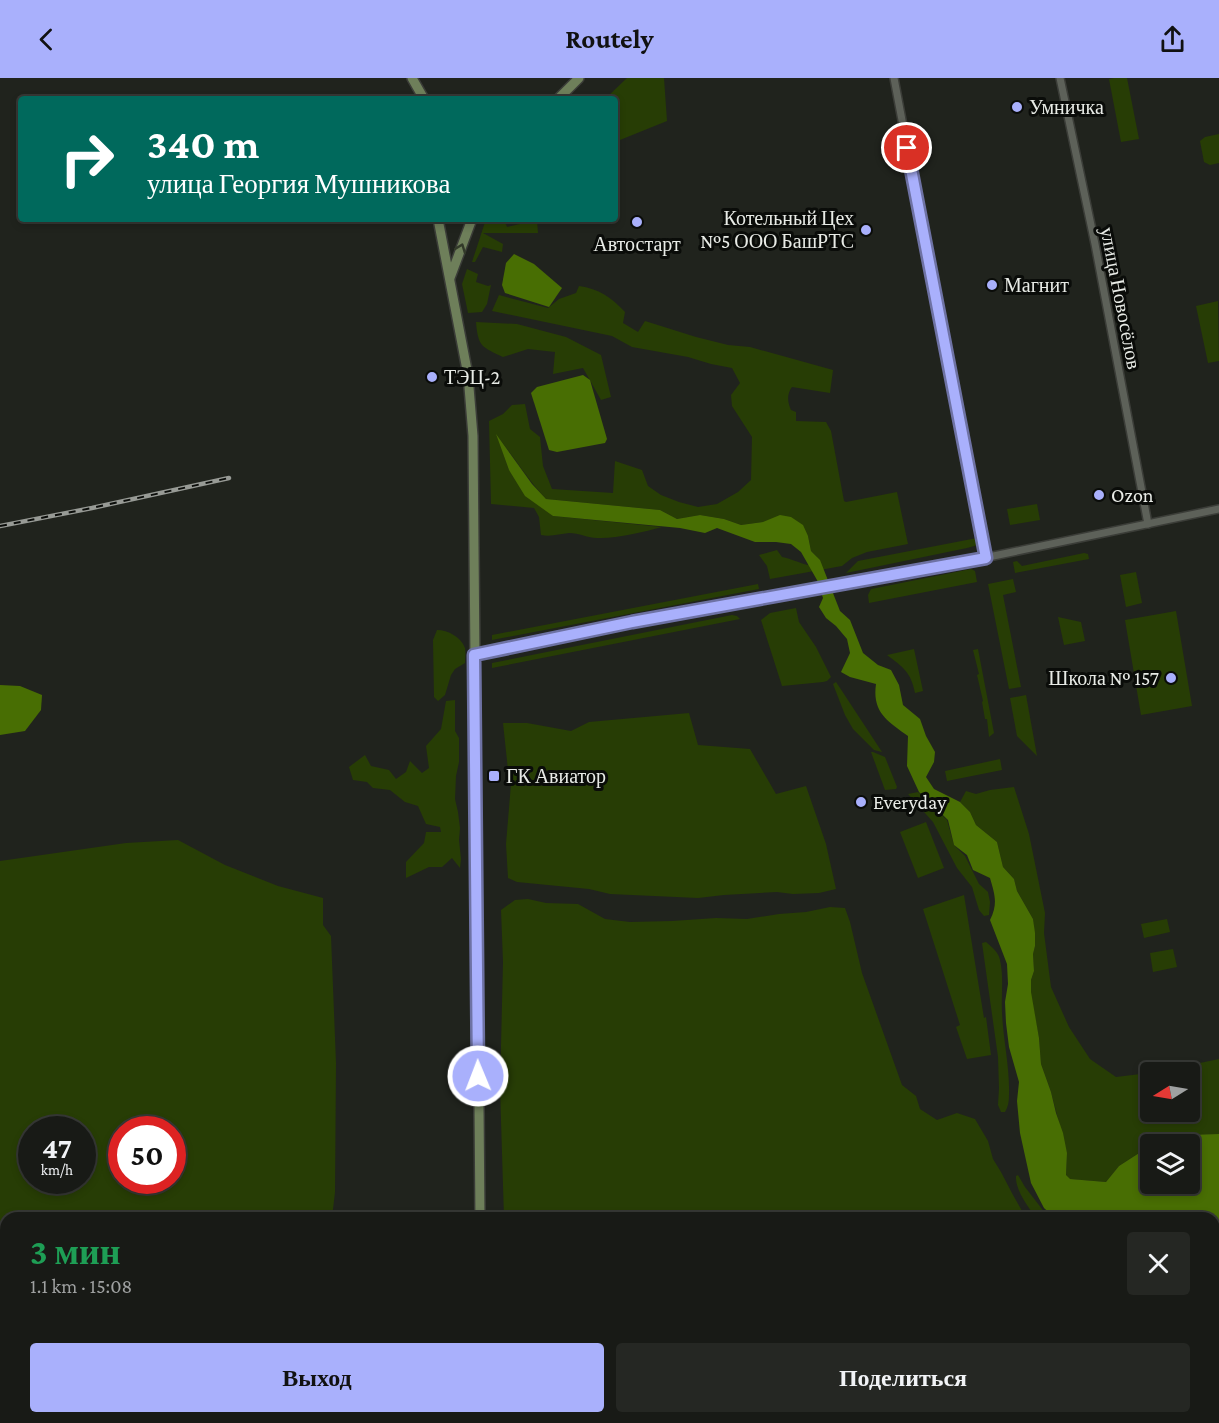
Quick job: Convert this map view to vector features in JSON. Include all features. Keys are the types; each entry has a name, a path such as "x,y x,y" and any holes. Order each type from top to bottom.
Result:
{"main road":[{"path":"412,78 415,96"},
{"path":"412,78 422,96"},
{"path":"561,96 579,78"},
{"path":"439,222 471,392 473,436 480,1212"},
{"path":"450,278 471,222"}],"street":[{"path":"894,78 986,558"},
{"name":"улица Новосёлов","path":"1060,78 1095,244 1148,524"},
{"path":"474,655 632,622 986,558 1219,509"}],"shaded area":[{"path":"627,78 664,78 667,121 618,141 618,96 608,96"},
{"path":"1127,78 1139,139 1121,142 1109,79"},
{"path":"1219,134 1219,163 1210,165 1204,162 1200,141 1205,137"},
{"path":"485,222 505,222 507,227 537,222 538,233 483,233 503,244 502,252 483,247 475,262 472,262"},
{"path":"514,254 534,264 562,288 549,307 505,293 502,285 506,263"},
{"path":"467,269 478,274 476,282 491,285 487,304 482,312 468,313 462,284"},
{"path":"579,286 593,289 610,298 625,312 623,323 638,332 645,321 696,337 728,345 750,347 833,370 830,393 792,387 788,399 791,410 796,412 796,421 826,422 831,431 844,501 897,492 908,544 867,552 852,558 842,566 770,579 767,566 759,555 777,550 782,557 808,565 817,557 811,551 808,536 763,522 741,525 724,519 700,515 677,519 660,510 546,499 497,436 509,470 553,516 662,527 630,535 604,538 569,533 545,536 541,535 539,517 534,508 491,504 489,421 503,414 512,405 525,404 530,429 540,437 543,466 552,489 613,493 615,461 642,470 648,486 661,495 698,507 717,504 738,492 751,480 752,437 732,406 731,395 740,383 732,368 632,347 612,336 492,311 499,295 548,308 559,299 576,293"},
{"path":"1218,301 1219,361 1208,363 1196,306"},
{"path":"476,322 517,324 566,337 601,355 611,397 601,400 583,368 553,374 555,352 528,349 503,357 490,351 482,345 478,337"},
{"path":"583,375 590,380 607,439 605,443 557,452 549,450 531,393 537,387"},
{"path":"496,434 532,484 546,499 660,510 677,519 700,515 724,519 741,525 763,522 780,515 791,517 803,525 811,551 820,560 840,611 850,620 863,653 878,665 891,670 899,685 903,705 920,719 935,752 934,762 926,777 934,789 960,802 970,812 976,825 997,842 1003,867 1014,879 1017,891 1033,919 1035,946 1031,992 1041,1064 1067,1153 1066,1175 1070,1179 1106,1182 1119,1166 1140,1152 1140,1194 1200,1194 1200,1135 1219,1134 1219,1212 1048,1212 1044,1208 1031,1183 1020,1133 1017,1101 1019,1082 1009,1047 1006,1023 1007,964 990,920 995,899 990,878 973,870 967,855 954,845 948,820 919,792 907,766 908,736 888,720 879,709 875,694 876,684 850,677 841,672 850,653 847,639 826,618 819,607 823,598 817,580 801,552 791,544 755,542 717,528 705,533 680,528 553,516 525,496 509,470"},
{"path":"1037,504 1040,520 1010,525 1007,509"},
{"path":"977,538 978,545 967,548 846,573 858,561"},
{"path":"1088,554 1089,559 1015,573 1013,562 1017,561 1022,566"},
{"path":"971,569 975,571 977,582 869,603 868,595 871,589"},
{"path":"1136,572 1142,603 1126,607 1120,575"},
{"path":"1013,579 1016,592 1003,595 1021,687 1009,689 988,584"},
{"path":"758,584 759,589 492,640 492,635"},
{"path":"796,608 799,622 816,647 831,677 827,681 782,686 761,620 770,613"},
{"path":"1176,611 1192,706 1141,715 1125,620"},
{"path":"732,615 740,619 492,668 492,663"},
{"path":"1058,617 1081,622 1085,641 1064,645"},
{"path":"437,630 457,637 465,648 465,663 455,669 445,695 438,701 434,697 433,640"},
{"path":"914,649 923,691 915,693 906,671 887,655"},
{"path":"978,649 994,733 989,737 973,650"},
{"path":"836,682 882,752 874,750 853,729 833,684"},
{"path":"0,685 20,686 42,695 41,710 25,731 0,735"},
{"path":"1026,695 1037,756 1017,736 1010,698"},
{"path":"455,700 455,731 459,738 459,762 455,799 460,828 460,868 452,858 442,867 429,867 406,878 406,862 424,843 426,832 441,832 440,827 426,824 418,806 405,802 390,790 373,788 367,782 353,780 349,767 365,755 371,766 389,770 396,779 406,772 410,761 422,773 429,768 426,746 441,729 446,701"},
{"path":"689,713 698,745 750,749 776,794 806,786 826,844 836,889 819,893 777,892 698,898 610,894 589,889 517,882 508,878 506,844 511,784 503,723 527,723 571,731 589,722"},
{"path":"871,752 885,757 896,789 885,790"},
{"path":"1000,759 1002,770 947,781 945,771"},
{"path":"1014,787 1029,834 1045,913 1044,933 1051,987 1069,1027 1090,1059 1116,1077 1140,1074 1140,1122 1200,1122 1200,1063 1219,1059 1219,1134 1140,1134 1140,1152 1119,1166 1106,1182 1069,1179 1066,1175 1067,1153 1041,1064 1039,1038 1030,992 1034,971 1033,919 1017,891 1014,879 1003,867 997,842 976,825 970,812 960,802 966,791 976,794"},
{"path":"918,792 947,820 954,845 965,856 979,884 988,892 989,915 984,916 979,910 972,887 957,868 933,822 908,794"},
{"path":"926,822 944,868 918,878 900,832"},
{"path":"178,840 225,865 278,886 323,898 323,925 331,936 336,1063 335,1192 333,1212 0,1212 0,861 126,843"},
{"path":"964,895 991,1055 967,1059 956,1027 960,1025 923,909"},
{"path":"528,899 546,903 578,904 605,919 630,922 747,919 830,907 845,908 862,973 902,1085 916,1096 920,1109 937,1120 957,1113 975,1119 988,1141 993,1159 1023,1212 504,1212 500,1088 503,962 501,910 515,900"},
{"path":"1167,919 1170,932 1144,938 1141,924"},
{"path":"986,942 998,955 1001,966 1009,1085 1009,1102 1005,1112 1001,1112 998,1105 998,1057 982,943"},
{"path":"1173,949 1177,967 1153,972 1150,953"},
{"path":"1018,1175 1044,1212 1032,1212 1020,1192 1016,1176"}],"railway":[{"path":"0,526 229,478"}],"place":[{"name":"Умничка","path":"1017,107"},
{"name":"Автостарт","path":"637,222"},
{"name":"Котельный Цех №5 ООО БашРТС","path":"866,230"},
{"name":"Магнит","path":"992,285"},
{"name":"ТЭЦ-2","path":"432,377"},
{"name":"Ozon","path":"1099,495"},
{"name":"Школа № 157","path":"1171,678"},
{"name":"ГК Авиатор","path":"494,776"},
{"name":"Everyday","path":"861,802"}],"route":[{"path":"478,1076 474,655 632,622 986,558 907,148"}]}
